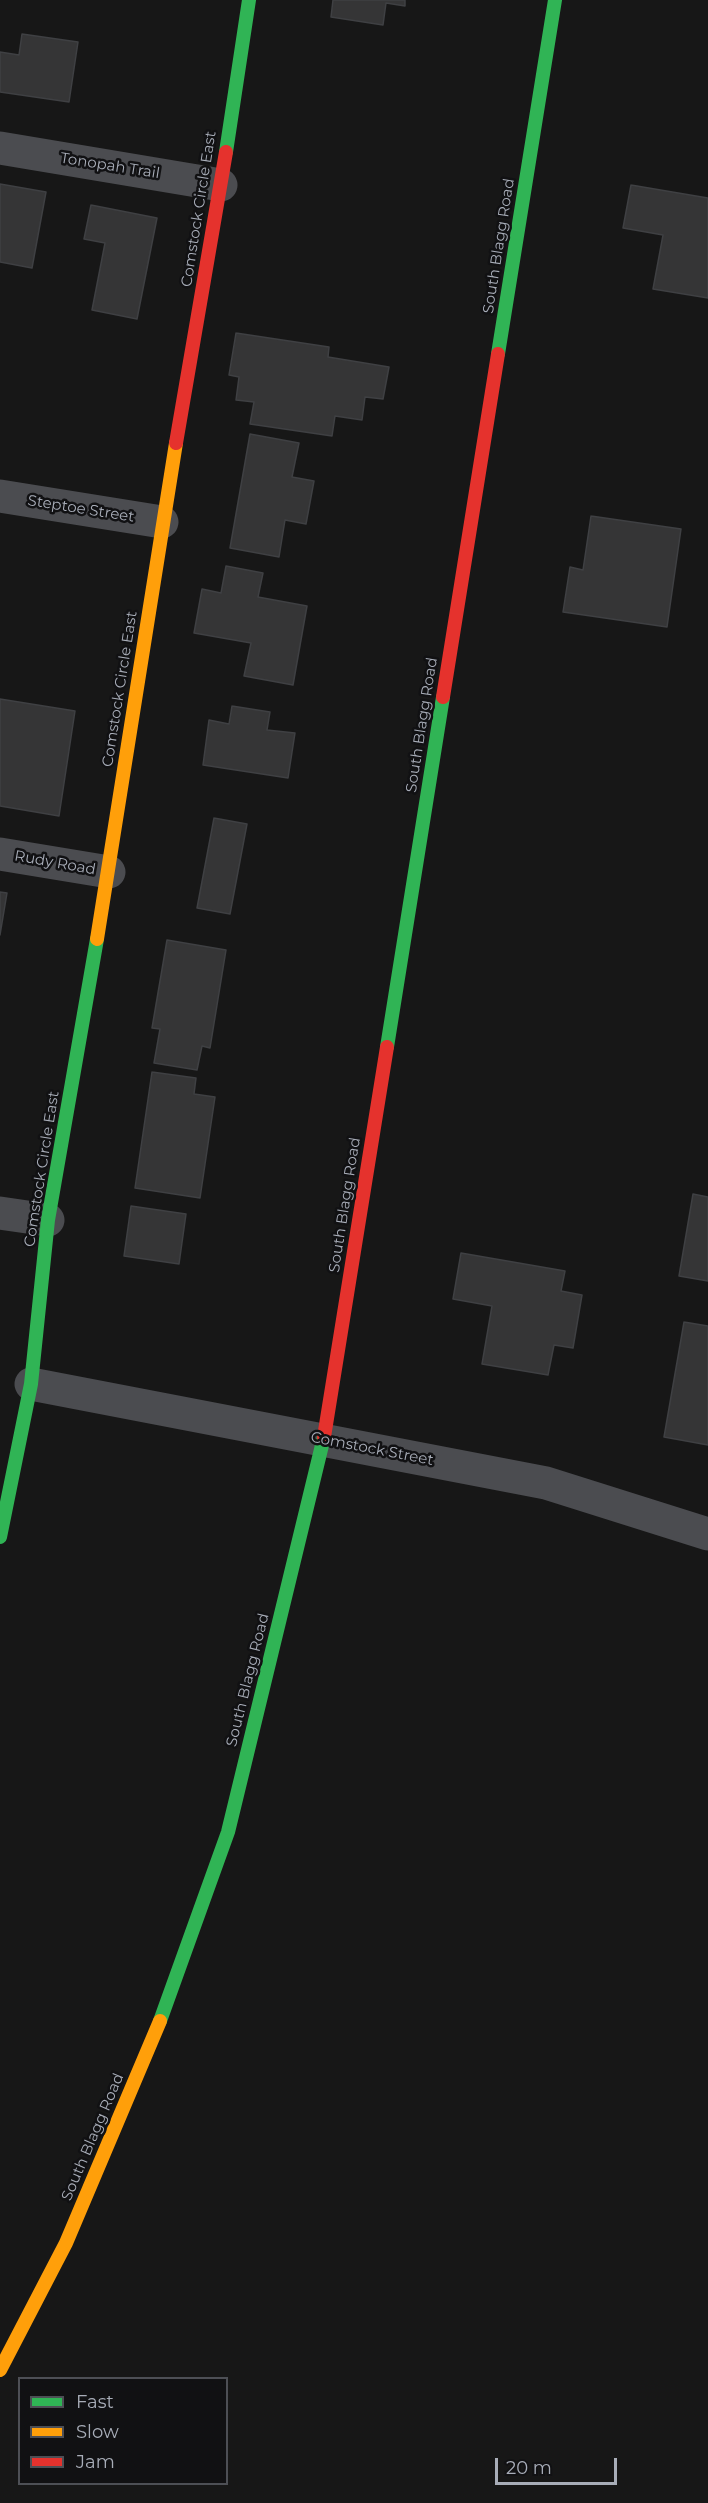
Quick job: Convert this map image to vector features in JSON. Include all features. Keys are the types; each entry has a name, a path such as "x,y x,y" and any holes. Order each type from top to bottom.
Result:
{"main road":[{"name":"Comstock Circle East","path":"0,1537 31,1384 48,1220 109,873 162,522 221,185 249,0"},
{"name":"South Blagg Road","path":"0,2370 66,2243 85,2199 159,2024 228,1832 324,1439 555,0"}],"street":[{"name":"Tonopah Trail","path":"0,148 221,185"},
{"name":"Steptoe Street","path":"0,496 162,522"},
{"name":"Rudy Road","path":"0,854 109,873"},
{"path":"0,1213 48,1220"},
{"name":"Comstock Street","path":"31,1384 546,1483 708,1534"}],"building":[{"path":"333,0 405,0 405,6 386,3 383,25 331,17"},
{"path":"22,34 78,42 69,102 0,92 0,52 19,55"},
{"path":"0,184 46,192 32,268 0,262"},
{"path":"631,185 708,198 708,298 653,289 663,235 623,228"},
{"path":"91,205 157,218 137,319 92,310 105,243 84,239"},
{"path":"236,333 329,347 328,357 389,367 383,399 365,397 362,420 335,416 332,436 250,424 254,402 236,400 239,377 229,375"},
{"path":"250,434 299,443 292,477 314,481 306,524 285,520 279,557 230,548"},
{"path":"591,516 681,529 667,627 563,612 570,567 583,570"},
{"path":"226,566 263,573 258,597 307,606 293,685 244,676 251,643 194,633 202,589 221,593"},
{"path":"0,699 75,711 59,816 0,806"},
{"path":"232,706 270,712 267,730 295,733 288,778 203,765 209,720 229,724"},
{"path":"214,818 247,824 230,914 197,908"},
{"path":"0,892 7,893 0,935"},
{"path":"167,940 226,950 210,1048 202,1046 197,1070 154,1063 160,1029 152,1028"},
{"path":"152,1072 196,1078 194,1094 215,1097 200,1198 135,1188"},
{"path":"693,1194 708,1197 708,1281 679,1276"},
{"path":"131,1206 186,1214 179,1264 124,1256"},
{"path":"461,1253 565,1271 561,1291 582,1295 573,1348 554,1345 548,1375 482,1364 492,1306 453,1299"},
{"path":"684,1322 708,1326 708,1445 664,1437"}],"traffic: fast":[{"path":"226,152 249,0"},
{"path":"498,354 555,0"},
{"path":"387,1047 443,697"},
{"path":"0,1537 31,1384 48,1220 97,939"},
{"path":"160,2021 228,1832 324,1437"}],"traffic: slow":[{"path":"97,939 176,443"},
{"path":"0,2370 66,2243 160,2021"}],"traffic: jam":[{"path":"176,443 226,152"},
{"path":"443,697 498,354"},
{"path":"324,1437 387,1047"}]}
